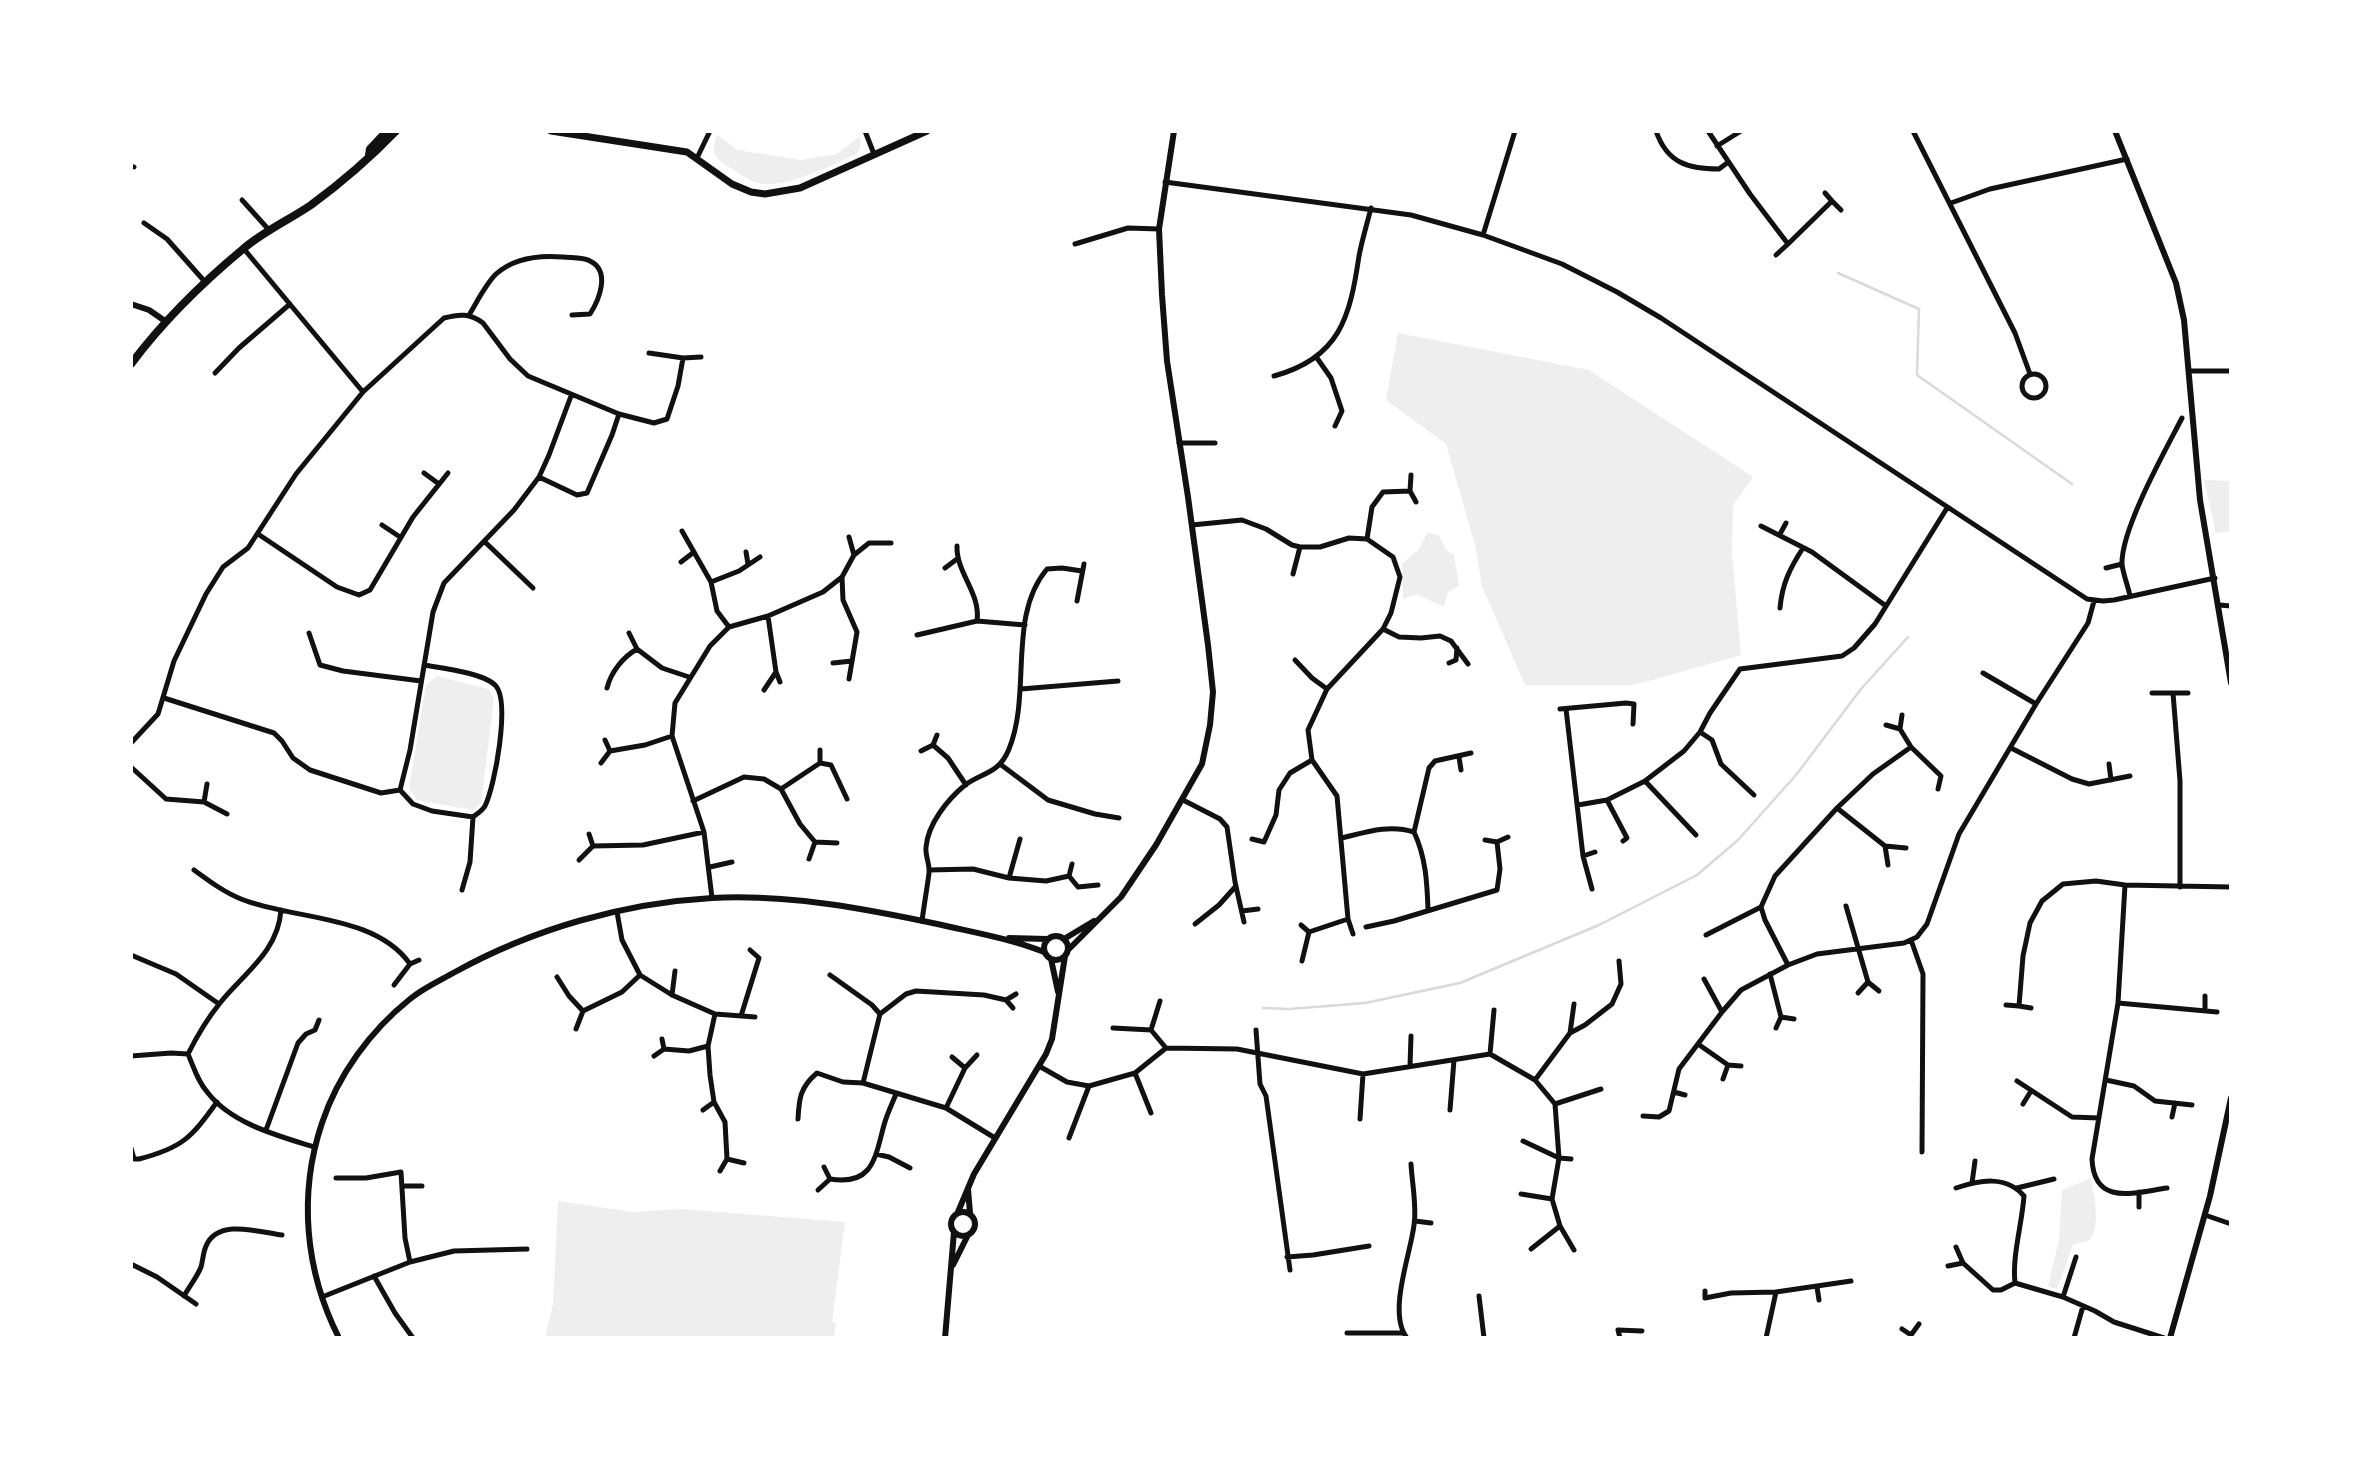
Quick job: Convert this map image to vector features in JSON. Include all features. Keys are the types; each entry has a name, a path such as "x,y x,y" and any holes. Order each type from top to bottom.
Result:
{"main road":[{"path":"368,158 370,149 387,131"},
{"path":"131,364 165,321 244,249 311,204 368,158 396,131"},
{"path":"551,131 687,152 732,184 751,192 765,194 800,188 928,131"}],"street":[{"path":"697,158 710,131"},
{"path":"865,131 874,154"},
{"path":"1051,959 1059,960 1067,953 1121,897 1183,800 1202,764 1210,725 1213,692 1166,352 1159,229 1174,131"},
{"path":"1483,235 1515,131"},
{"path":"1656,131 1661,145 1670,156 1691,168 1719,169 1727,163"},
{"path":"1707,131 1727,163 1788,244"},
{"path":"1717,146 1741,131"},
{"path":"1913,131 2015,333 2030,374"},
{"path":"2115,131 2176,283 2184,320 2199,495 2231,679"},
{"path":"1951,203 1990,189 2098,163 2127,159"},
{"path":"1165,182 1411,215 1483,235 1562,264 1641,305 2083,597 2094,601 2215,579"},
{"path":"1825,193 1841,210"},
{"path":"242,200 269,230"},
{"path":"1776,255 1832,201"},
{"path":"1274,376 1295,370 1317,358 1343,324 1351,306 1371,208"},
{"path":"144,223 167,239 206,283"},
{"path":"1075,244 1128,228 1159,229"},
{"path":"244,249 363,392"},
{"path":"468,315 497,274 518,261 541,255 587,259 597,265 601,274 601,289 590,314 572,315"},
{"path":"131,304 149,310 165,321"},
{"path":"215,373 239,348 290,304"},
{"path":"131,743 158,714 174,662 206,594 223,567 248,548 296,474 363,392 444,318 458,314 468,315 483,323 510,359 528,376 571,396 654,424 667,419 678,386 683,358"},
{"path":"649,353 683,358 701,357"},
{"path":"1317,358 1331,377 1342,411 1335,426"},
{"path":"2189,371 2231,370"},
{"path":"2030,374 2045,380 2046,389 2041,396 2033,399 2025,396 2021,388 2023,379 2030,374"},
{"path":"400,790 410,750 433,612 444,583 514,510 539,477 571,396"},
{"path":"539,477 578,495 587,493 619,414"},
{"path":"2130,596 2122,564 2127,540 2182,418"},
{"path":"1179,443 1215,443"},
{"path":"425,473 439,484"},
{"path":"258,534 337,587 359,595 370,590 400,537 448,473"},
{"path":"1411,475 1410,491 1416,502"},
{"path":"1367,540 1372,507 1383,492 1410,491"},
{"path":"1578,805 1607,800 1645,781 1684,751 1700,732 1740,668 1842,656 1854,648 1875,624 1947,508"},
{"path":"1192,525 1242,520 1300,547 1320,547 1349,538 1367,540 1393,558 1400,578 1391,613 1383,629 1327,689 1308,730 1312,760 1336,796 1348,919 1353,934"},
{"path":"1780,534 1786,523"},
{"path":"382,525 400,537"},
{"path":"1761,526 1812,552 1886,606"},
{"path":"682,531 711,582 717,611 729,627"},
{"path":"849,537 854,555"},
{"path":"485,542 533,588"},
{"path":"712,898 704,832 672,736 675,703 710,646 729,627 768,616 823,592 842,577 854,555 869,543 891,543"},
{"path":"957,546 957,559 970,583 978,611 977,621"},
{"path":"1293,574 1300,547"},
{"path":"1780,608 1782,590 1790,569 1803,548"},
{"path":"681,562 694,552"},
{"path":"746,552 748,564"},
{"path":"711,582 760,557"},
{"path":"945,568 957,559"},
{"path":"1077,601 1084,564"},
{"path":"2106,568 2122,564"},
{"path":"922,921 929,870 925,849 930,829 943,809 966,785 989,774 1009,751 1016,727 1021,689 1025,625 1035,583 1047,569 1062,568 1082,572"},
{"path":"842,577 843,600 857,632 849,679"},
{"path":"1643,1115 1659,1117 1669,1111 1679,1069 1721,1012 1741,990 1788,965 1817,954 1858,947 1894,946 1917,937 1927,924 1959,834 2036,704 2088,624 2094,601"},
{"path":"2218,605 2231,606"},
{"path":"768,616 775,672 780,682"},
{"path":"917,635 977,621 1025,625"},
{"path":"1383,629 1399,636 1440,636 1451,641 1468,664"},
{"path":"309,633 320,665 343,671 421,681"},
{"path":"629,633 637,649 662,668 689,677"},
{"path":"1450,663 1456,660 1457,648"},
{"path":"607,688 609,680 626,656 637,649"},
{"path":"1295,660 1327,689"},
{"path":"833,663 852,661"},
{"path":"400,790 413,804 432,811 473,817 484,809 492,788 502,696 494,684 483,677 424,665"},
{"path":"764,690 775,672"},
{"path":"1983,673 2036,704"},
{"path":"1021,689 1118,681"},
{"path":"2152,693 2188,692"},
{"path":"2173,693 2180,781 2180,887"},
{"path":"164,698 274,733 293,758 310,771 381,793 400,790"},
{"path":"1592,889 1583,856 1563,709 1634,704 1633,724"},
{"path":"1633,709 1643,710"},
{"path":"1902,715 1900,729 1911,747 1941,776"},
{"path":"1886,725 1900,729"},
{"path":"1700,732 1712,740 1721,764 1754,795"},
{"path":"921,751 933,745 937,735"},
{"path":"601,763 610,751 645,745 672,736"},
{"path":"605,740 610,751"},
{"path":"933,745 948,758 966,785"},
{"path":"1706,935 1761,907 1775,877 1837,808 1873,774 1911,747"},
{"path":"2011,748 2072,779 2090,784 2130,776"},
{"path":"820,750 820,763"},
{"path":"1428,909 1427,876 1422,850 1414,832 1429,768 1435,761 1471,753"},
{"path":"1459,757 1461,770"},
{"path":"1268,851 1264,842 1276,815 1279,790 1290,773 1312,760"},
{"path":"781,789 820,763 831,765 847,799"},
{"path":"1000,764 1048,800 1119,818"},
{"path":"2109,764 2111,780"},
{"path":"131,767 166,799 204,802 227,814"},
{"path":"1941,776 1951,774"},
{"path":"1938,789 1941,776"},
{"path":"693,801 744,777 764,779 781,789 800,824 815,842 837,843"},
{"path":"1645,781 1692,833"},
{"path":"204,802 207,784"},
{"path":"1073,808 1075,800"},
{"path":"1183,800 1220,819 1227,827 1244,922"},
{"path":"1607,800 1627,838 1623,841"},
{"path":"1837,808 1885,846 1906,848"},
{"path":"461,890 470,862 473,817"},
{"path":"1342,838 1384,828 1400,828 1414,832"},
{"path":"579,860 593,846 643,845 704,832"},
{"path":"589,834 593,846"},
{"path":"1485,840 1497,842 1508,837"},
{"path":"1009,878 1020,839"},
{"path":"1252,839 1264,842"},
{"path":"808,859 815,842"},
{"path":"1366,927 1497,890 1500,869 1497,842"},
{"path":"1885,846 1888,865"},
{"path":"1583,856 1595,852"},
{"path":"710,867 732,862"},
{"path":"1069,876 1072,864"},
{"path":"929,870 974,869 1009,878 1046,881 1069,876"},
{"path":"194,870 240,899 371,933 403,954 410,964"},
{"path":"1069,876 1077,887 1098,885"},
{"path":"2019,1006 2023,956 2030,923 2042,901 2063,884 2096,881 2125,885 2231,887"},
{"path":"203,888 210,882"},
{"path":"2125,885 2118,1003 2092,1159 2092,1173 2100,1186 2115,1195 2167,1188"},
{"path":"1195,924 1219,905 1236,886"},
{"path":"339,1338 315,1275 308,1228 308,1184 314,1147 328,1107 351,1063 380,1027 408,1000 495,951 566,924 617,912 712,898 812,901 1000,938 1044,952 1051,959 1058,993"},
{"path":"1846,906 1868,982 1879,991"},
{"path":"1761,907 1788,965"},
{"path":"1242,911 1258,909"},
{"path":"281,910 271,945 219,1004 200,1030 188,1054 198,1079 209,1095 237,1117 314,1147"},
{"path":"617,912 622,940 640,975 672,995 715,1014 755,1017"},
{"path":"1064,939 1099,918"},
{"path":"1309,932 1348,919"},
{"path":"1712,920 1716,930"},
{"path":"1301,925 1309,932"},
{"path":"1302,961 1309,932"},
{"path":"1000,938 1047,939 1057,936 1064,939"},
{"path":"1044,952 1047,939"},
{"path":"945,1338 954,1232 951,1221 958,1212 968,1184 1039,1066 1052,1039 1067,953 1064,939"},
{"path":"1911,940 1923,974 1922,1152"},
{"path":"750,950 759,958"},
{"path":"741,1016 759,958 768,954"},
{"path":"131,955 176,974 219,1004"},
{"path":"394,985 410,964 419,960"},
{"path":"1535,1080 1570,1033 1612,1004 1621,984 1619,961"},
{"path":"672,995 675,971"},
{"path":"1770,974 1781,1017 1776,1028"},
{"path":"576,1029 583,1012 622,992 640,975"},
{"path":"830,975 872,1005 880,1014"},
{"path":"557,977 583,1012"},
{"path":"1704,979 1721,1012"},
{"path":"564,986 570,981"},
{"path":"1858,993 1868,982"},
{"path":"863,1083 880,1014 905,994 916,991 984,995 1006,1000 1013,1008"},
{"path":"1006,1000 1016,994"},
{"path":"2205,996 2205,1010"},
{"path":"1151,1030 1160,1001"},
{"path":"2118,1003 2217,1012"},
{"path":"1570,1033 1574,1004"},
{"path":"2006,1005 2031,1008"},
{"path":"1490,1054 1494,1010"},
{"path":"715,1014 708,1046 714,1102 725,1122 727,1159 720,1171"},
{"path":"1781,1017 1794,1019"},
{"path":"266,1130 298,1043 306,1034 315,1030 319,1020"},
{"path":"1113,1028 1151,1030 1166,1048"},
{"path":"315,1030 321,1038"},
{"path":"1256,1030 1260,1084 1266,1096 1290,1270"},
{"path":"1410,1066 1411,1036"},
{"path":"662,1039 664,1049"},
{"path":"1698,1044 1728,1065 1741,1066"},
{"path":"654,1056 664,1049 689,1051 708,1046"},
{"path":"1039,1066 1067,1082 1089,1086 1135,1073 1166,1048 1237,1049 1256,1055 1363,1074 1490,1054 1535,1080 1555,1104 1559,1158 1552,1199 1560,1226 1574,1250"},
{"path":"131,1056 188,1054"},
{"path":"946,1108 965,1068 977,1055"},
{"path":"952,1057 965,1068"},
{"path":"1450,1110 1454,1060"},
{"path":"1723,1079 1728,1065"},
{"path":"798,1119 799,1097 817,1073 844,1082 863,1083 946,1108 995,1139"},
{"path":"1135,1073 1151,1113"},
{"path":"1360,1119 1363,1074"},
{"path":"2106,1080 2134,1086 2155,1101 2192,1105"},
{"path":"2017,1081 2072,1117 2099,1118"},
{"path":"1069,1138 1089,1086"},
{"path":"1555,1104 1601,1089"},
{"path":"2023,1104 2031,1091"},
{"path":"1674,1092 1685,1095"},
{"path":"830,1179 842,1181 861,1177 868,1171 896,1094"},
{"path":"2170,1338 2205,1215 2231,1098"},
{"path":"131,1148 132,1159 175,1148 189,1138 217,1102"},
{"path":"703,1110 714,1102"},
{"path":"2172,1117 2175,1103"},
{"path":"1523,1141 1559,1158 1571,1159"},
{"path":"876,1154 889,1157 910,1168"},
{"path":"727,1159 744,1163"},
{"path":"1972,1183 1975,1160"},
{"path":"1347,1333 1405,1335 1400,1316 1402,1281 1415,1221 1411,1164"},
{"path":"824,1167 830,1179"},
{"path":"336,1178 366,1178 401,1172 405,1238 410,1262"},
{"path":"818,1190 830,1179"},
{"path":"2017,1188 2054,1179"},
{"path":"1956,1188 1972,1183 2004,1182 2017,1188 2024,1196 2013,1270 2015,1283"},
{"path":"952,1268 975,1225 970,1213 968,1184"},
{"path":"402,1186 422,1185"},
{"path":"2139,1192 2139,1207"},
{"path":"1521,1194 1552,1199"},
{"path":"958,1212 970,1213"},
{"path":"2205,1215 2231,1224"},
{"path":"1415,1221 1431,1223"},
{"path":"1531,1249 1560,1226"},
{"path":"184,1296 201,1268 205,1247 222,1231 234,1228 282,1235"},
{"path":"954,1232 960,1236 968,1235"},
{"path":"1287,1257 1369,1246"},
{"path":"1956,1247 1963,1263 1993,1290 2001,1290 2015,1283 2063,1297 2114,1322 2164,1338"},
{"path":"322,1297 410,1262 454,1251 527,1249"},
{"path":"2063,1297 2076,1257"},
{"path":"1948,1266 1963,1263"},
{"path":"131,1264 157,1277 196,1304"},
{"path":"374,1276 413,1338"},
{"path":"1705,1308 1705,1294 1776,1293 1851,1281"},
{"path":"1817,1287 1819,1300"},
{"path":"1766,1338 1776,1293"},
{"path":"1479,1296 1484,1338"},
{"path":"2074,1338 2083,1306"},
{"path":"1902,1329 1911,1336 1919,1324"},
{"path":"1620,1338 1615,1330 1642,1331"}],"shaded area":[{"path":"717,134 737,150 801,160 837,154 860,136 860,148 857,154 806,176 765,184 748,179 717,158 714,146"},
{"path":"1398,333 1589,370 1753,477 1733,505 1732,553 1741,655 1634,685 1525,685 1482,586 1475,545 1446,444 1386,400"},
{"path":"2204,480 2231,481 2231,531 2216,533"},
{"path":"1427,533 1439,535 1446,550 1454,555 1459,586 1448,592 1444,607 1417,594 1403,599 1402,564 1419,549"},
{"path":"437,676 489,689 494,699 481,803 473,810 417,800 409,788 426,685"},
{"path":"2091,1178 2096,1210 2093,1233 2090,1240 2073,1245 2057,1289 2048,1286 2059,1240 2062,1190"},
{"path":"558,1201 632,1212 682,1209 845,1222 832,1322 836,1323 834,1338 545,1338 553,1304"}],"waterway":[{"path":"1838,273 1919,309 1917,375 2072,484"},
{"path":"1263,1008 1289,1009 1365,1003 1460,983 1599,925 1697,875 1738,840 1796,775 1861,689 1908,637"}]}
